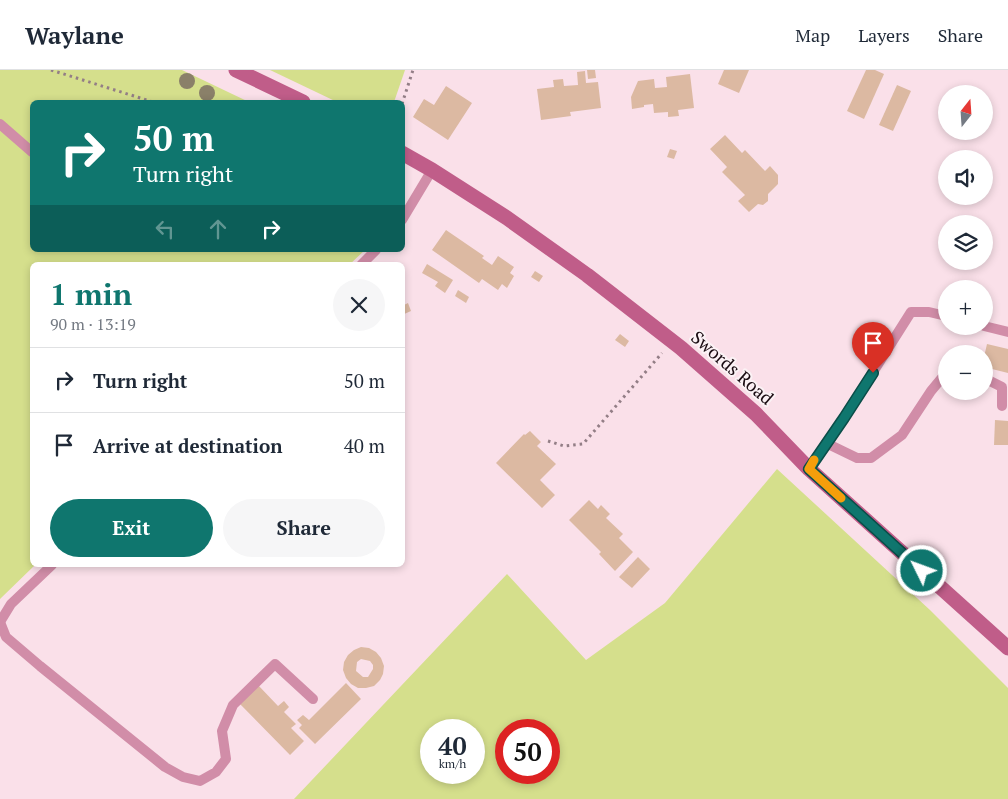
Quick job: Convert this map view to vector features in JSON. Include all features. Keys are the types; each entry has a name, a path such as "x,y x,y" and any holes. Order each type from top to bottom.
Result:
{"main road":[{"path":"236,70 299,100"},
{"name":"Swords Road","path":"405,155 507,218 588,275 681,348 756,414 809,469 1008,648"}],"lane":[{"path":"0,124 30,150"},
{"path":"405,215 432,170"},
{"path":"364,262 374,252"},
{"path":"809,469 844,418 911,312 938,314"},
{"path":"993,328 1008,332"},
{"path":"826,443 857,458 871,458 902,435 938,382"},
{"path":"993,382 1002,387 1002,406"},
{"path":"50,567 11,604 0,622 6,637 165,767 183,777 200,781 216,772 226,759 222,731 233,705 275,664 313,699"}],"path":[{"path":"51,70 147,100"},
{"path":"403,100 413,70"},
{"path":"548,441 564,446 583,444 662,353"}],"green space":[{"path":"0,70 182,70 245,100 30,100 30,252 363,252 352,262 30,262 30,567 33,567 0,599"},
{"path":"270,70 405,70 395,100 333,100"},
{"path":"777,469 930,610 1008,688 1008,799 294,799 507,574 586,660 665,603"}],"building":[{"path":"587,70 595,70 596,78 588,79"},
{"path":"724,70 749,70 739,93 718,84"},
{"path":"866,70 875,70 884,74 864,119 847,111"},
{"path":"585,71 586,83 598,82 601,108 570,112 571,116 541,120 537,89 554,87 553,80 563,79 564,86 578,85 577,72"},
{"path":"690,74 694,108 678,110 679,116 668,117 668,112 654,113 653,104 632,109 631,97 638,81 654,79 655,88 667,87 666,77"},
{"path":"897,85 911,91 893,131 879,125"},
{"path":"446,86 472,103 448,140 413,117 424,99 434,105"},
{"path":"725,135 742,153 745,150 765,171 770,166 778,175 778,184 768,194 768,201 763,205 758,204 749,212 738,201 745,195 722,172 727,167 710,149"},
{"path":"670,149 677,151 674,159 667,157"},
{"path":"446,230 484,256 482,258 492,265 498,256 514,267 510,273 514,276 507,288 502,284 498,290 482,279 479,283 432,250"},
{"path":"427,264 453,280 445,293 435,286 438,282 422,273"},
{"path":"535,271 543,276 539,282 531,277"},
{"path":"458,290 469,297 466,303 455,296"},
{"path":"408,303 411,311 405,314 405,304"},
{"path":"620,334 629,341 625,347 615,340"},
{"path":"993,345 1008,349 1008,373 993,369"},
{"path":"995,420 1008,421 1008,445 994,445"},
{"path":"530,431 541,442 537,446 556,464 540,480 555,495 542,508 496,463 524,434"},
{"path":"589,500 598,509 601,505 610,514 606,518 623,534 619,538 633,552 615,571 599,554 601,552 569,520"},
{"path":"638,557 650,569 632,588 619,577"},
{"path":"361,647 369,648 381,658 384,666 383,674 374,686 358,688 346,678 343,670 344,662 354,650","holes":["361,659 370,661 373,669 368,677 363,677 356,671 357,662"]},
{"path":"346,683 361,699 315,744 299,728 302,725 297,720 303,715 309,720"},
{"path":"258,685 278,706 284,701 289,707 284,712 296,724 291,728 304,741 290,755 239,703"}],"slow traffic":[{"path":"814,460 809,469 841,498"}],"route":[{"path":"873,373 809,469 922,571"}]}
